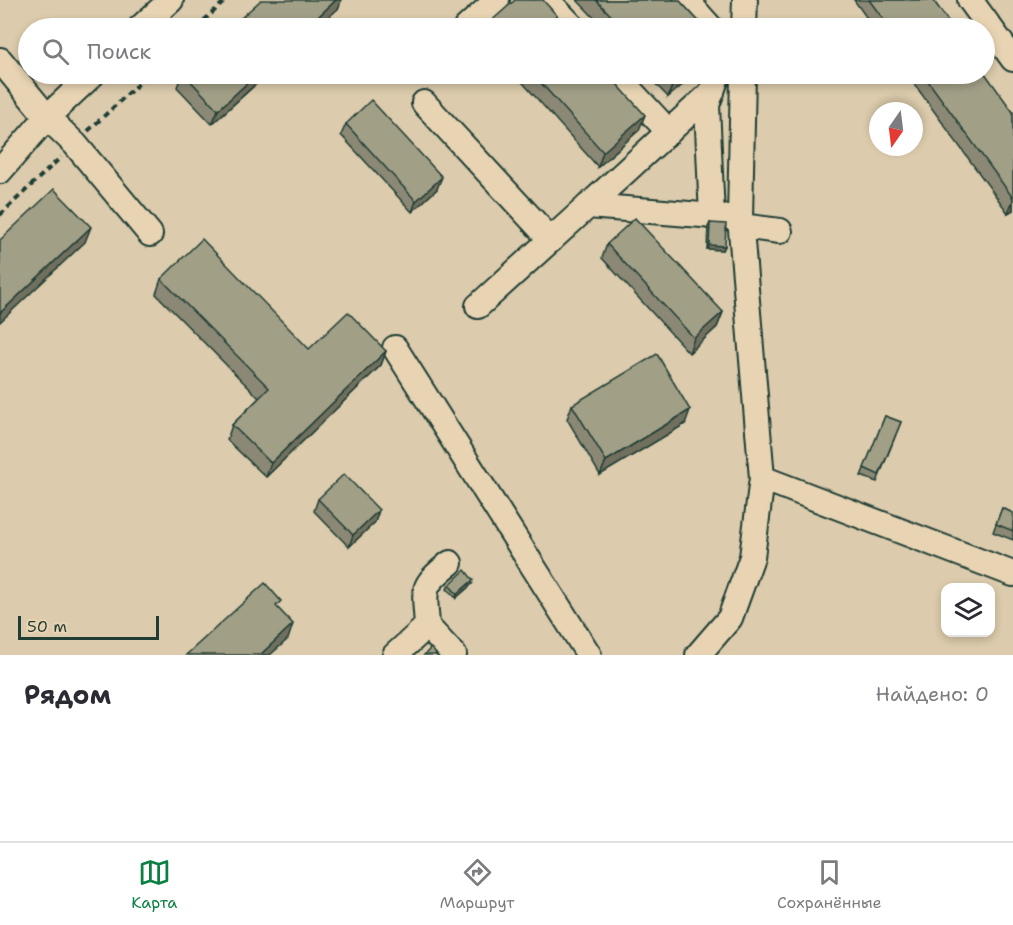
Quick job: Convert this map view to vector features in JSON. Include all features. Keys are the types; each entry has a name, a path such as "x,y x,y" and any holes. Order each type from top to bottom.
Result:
{"street":[{"path":"152,18 171,0"},
{"path":"477,18 497,0"},
{"path":"547,0 564,18"},
{"path":"686,0 702,18"},
{"path":"744,18 745,0"},
{"path":"970,0 983,18"},
{"path":"995,34 1013,59"},
{"path":"0,60 18,82"},
{"path":"20,84 47,117 75,144 150,234"},
{"path":"0,171 47,117 82,84"},
{"path":"624,84 669,132"},
{"path":"478,306 669,132 714,84"},
{"path":"712,217 707,105 715,84"},
{"path":"698,655 730,618 752,556 762,478 741,222 743,84"},
{"path":"424,102 551,240"},
{"path":"588,206 712,217 780,231"},
{"path":"395,348 589,655"},
{"path":"762,478 1013,574"},
{"path":"450,563 428,581 425,590 427,626 454,655"},
{"path":"394,655 427,626"}],"path":[{"path":"207,18 226,0"}],"building":[{"path":"261,0 336,0 317,18 241,18"},
{"path":"515,0 543,0 559,18 495,18"},
{"path":"596,0 679,0 696,18 613,18"},
{"path":"869,0 933,0 946,18 882,18"},
{"path":"193,84 246,84 218,110"},
{"path":"542,84 617,84 645,115 603,152"},
{"path":"930,84 993,84 1013,112 1013,198"},
{"path":"371,100 442,177 416,201 346,124"},
{"path":"54,189 91,227 0,313 0,240"},
{"path":"635,218 723,312 694,338 607,244"},
{"path":"710,223 726,224 725,246 709,245"},
{"path":"202,239 309,349 348,312 386,351 271,463 232,425 269,388 161,279"},
{"path":"657,354 690,410 606,461 572,405"},
{"path":"885,416 901,422 879,475 864,468"},
{"path":"344,474 379,510 353,535 318,499"},
{"path":"1002,508 1013,513 1013,531 996,524"},
{"path":"465,570 473,580 457,594 449,585"},
{"path":"265,583 281,601 276,606 293,624 260,655 186,655"},
{"path":"431,648 437,655 424,655"}]}
